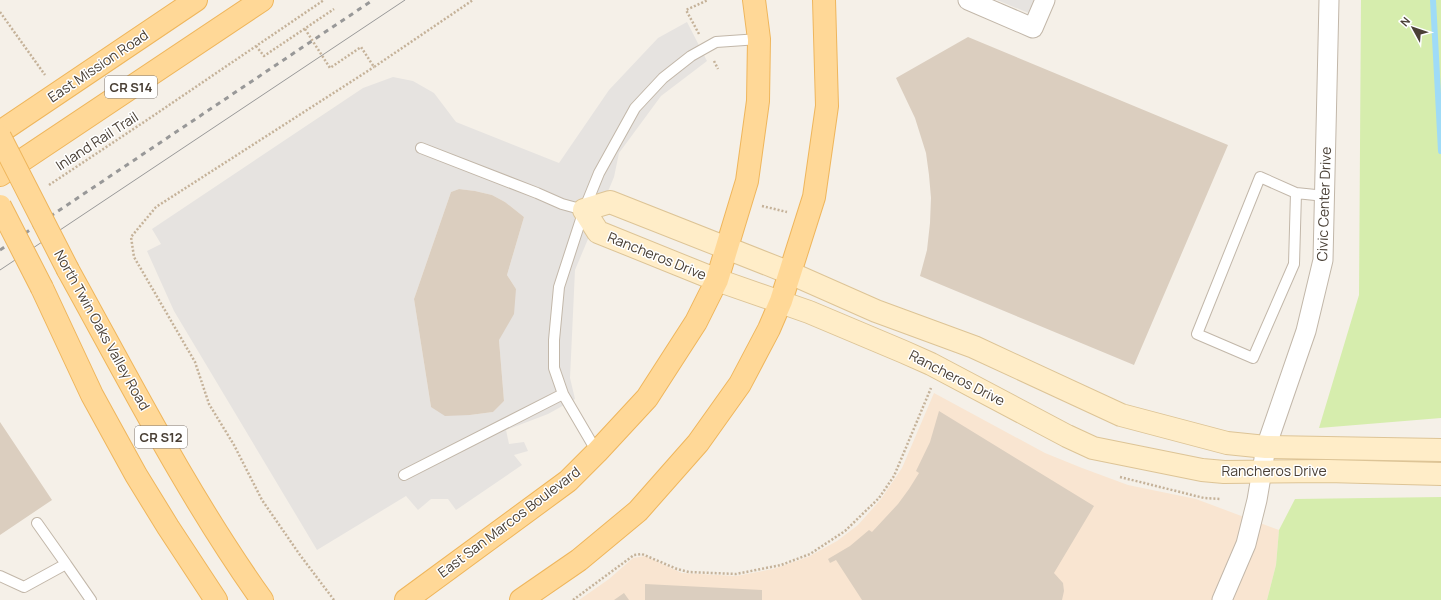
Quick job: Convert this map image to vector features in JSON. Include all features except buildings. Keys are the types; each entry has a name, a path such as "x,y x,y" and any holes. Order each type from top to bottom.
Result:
{"main road":[{"name":"East Mission Road","path":"0,132 196,0"},
{"name":"CR S14","path":"0,175 262,0"},
{"name":"East San Marcos Boulevard","path":"406,600 568,481 647,398 696,322 717,280 747,181 758,101 759,39 754,0"},
{"path":"521,600 579,560 638,511 694,449 740,384 769,329 781,302 814,197 827,106 824,0"},
{"name":"North Twin Oaks Valley Road","path":"0,137 68,270 203,510 240,569 262,600"},
{"name":"Rancheros Drive","path":"1441,450 1266,447 1227,443 1121,414 974,347 876,311 790,273 610,202 584,210 598,232 717,280 781,302 931,364 1092,448 1202,470 1224,472 1327,471 1441,474"},
{"name":"CR S12","path":"0,206 42,288 92,395 136,475 216,600"}],"street":[{"path":"968,0 1033,28 1045,0"},
{"name":"Civic Center Drive","path":"1222,600 1246,544 1257,500 1266,447 1306,331 1323,260 1329,0"}],"lane":[{"path":"597,452 563,394 554,368 554,340 559,287 584,210 599,172 635,108 662,78 691,56 716,42 759,39"},
{"path":"421,148 562,204 584,210"},
{"path":"1296,194 1294,264 1253,358 1197,334 1260,177 1296,194 1325,196"},
{"path":"404,475 563,394"},
{"path":"37,523 91,600"},
{"path":"0,576 24,586 66,564"}],"path":[{"name":"Inland Rail Trail","path":"43,189 324,0"},
{"path":"334,600 300,556 262,500 234,445 209,404 195,362 134,257 131,237 156,207 374,67 473,0"},
{"path":"256,46 264,56 334,9"},
{"path":"0,12 46,76"},
{"path":"305,29 330,68 361,47 374,67"},
{"path":"762,206 792,213"},
{"path":"573,600 634,555 642,554 677,569 689,572 736,574 781,565 810,554 845,531 879,498 894,476 931,388 938,392"},
{"path":"1114,476 1199,497 1220,500"}],"shaded area":[{"path":"997,0 1037,0 1031,14"},
{"path":"687,22 707,61 661,96 619,153 614,177 575,270 570,378 575,399 548,414 506,430 509,444 524,442 528,451 514,455 522,465 456,510 448,499 431,499 418,510 406,496 317,550 174,311 147,251 161,244 152,229 363,88 393,77 413,81 434,93 456,122 559,163 609,90 658,38","holes":["459,189 492,195 505,202 524,217 507,275 516,289 499,340 504,401 493,412 470,415 431,407 414,299 451,192"]},
{"path":"934,393 1045,453 1082,468 1128,485 1196,499 1279,530 1276,565 1267,600 579,600 609,579 633,558 645,556 682,573 736,576 773,569 808,557 837,541 858,525 881,499 902,468"}],"green space":[{"path":"1361,0 1441,0 1441,418 1319,428 1359,295"},
{"path":"1441,497 1441,600 1267,600 1276,565 1279,530 1295,499"}],"waterway":[{"path":"1433,0 1441,151"}],"tram line":[{"path":"0,270 405,0"}],"railway":[{"path":"0,250 373,0"}]}
